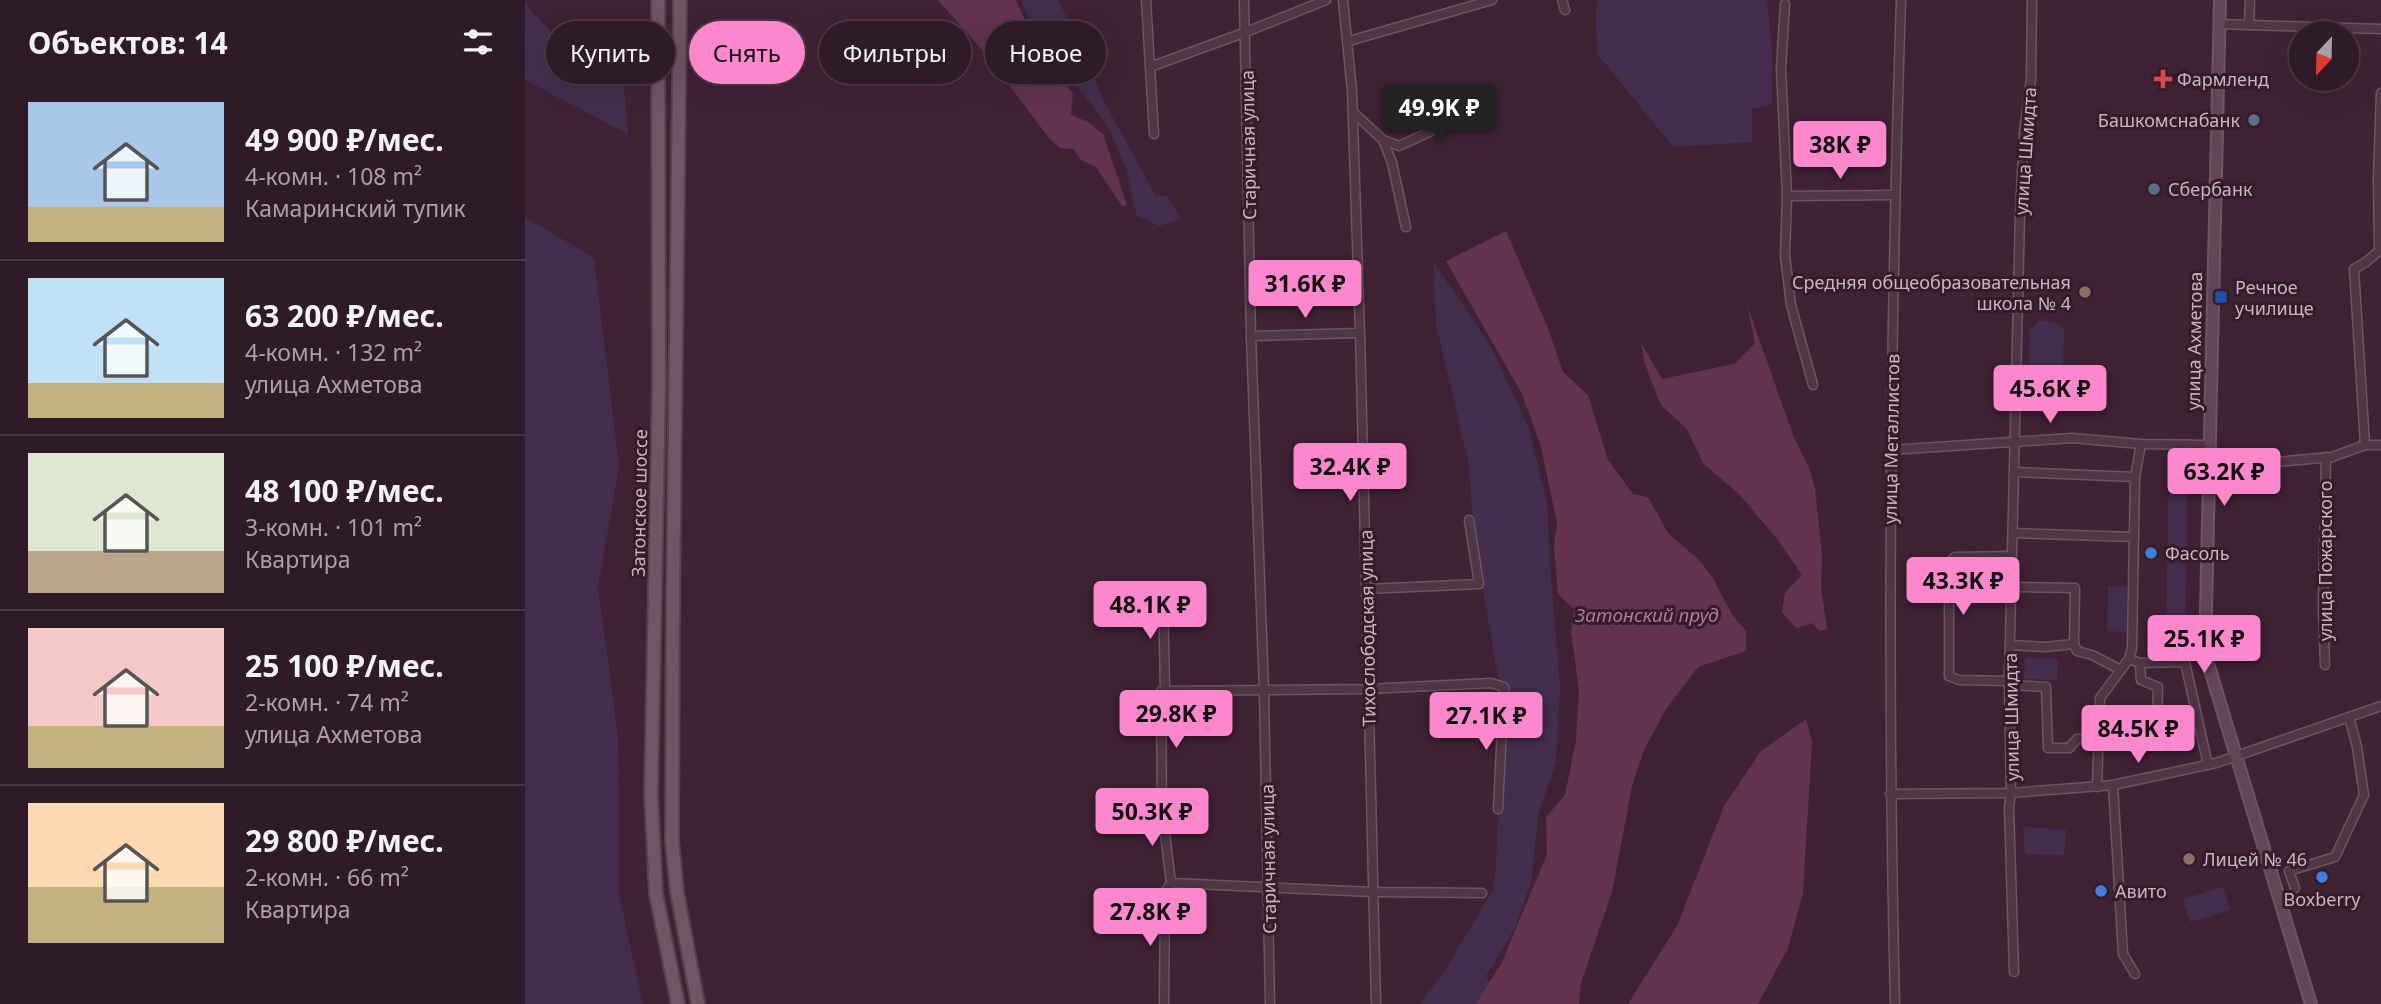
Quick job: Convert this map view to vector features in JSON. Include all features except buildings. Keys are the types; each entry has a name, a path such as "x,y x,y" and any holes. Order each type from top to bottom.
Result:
{"main road":[{"name":"Затонское шоссе","path":"658,0 659,385 650,794 656,894 678,1004"},
{"name":"Затонское шоссе","path":"680,0 672,840 677,892 698,1004"},
{"name":"улица Ахметова","path":"2220,0 2205,653 2311,1004"}],"street":[{"path":"1146,0 1154,134"},
{"name":"Старичная улица","path":"1244,0 1251,336 1264,691 1270,1004"},
{"path":"1150,67 1326,0"},
{"name":"Тихослободская улица","path":"1343,0 1349,41 1353,113 1376,1004"},
{"path":"1349,41 1492,0"},
{"path":"1562,0 1565,10"},
{"name":"улица Металлистов","path":"1895,1004 1890,794 1891,450 1894,195 1901,0"},
{"name":"улица Шмидта","path":"2014,972 2008,807 2011,793 2009,683 2020,212 2024,133 2031,79 2032,0"},
{"path":"2249,25 2250,0"},
{"path":"1785,4 1781,68 1787,196 1785,256 1791,305 1813,385"},
{"path":"2219,24 2381,29"},
{"path":"1353,113 1384,140 1399,146 1436,129 1480,91"},
{"path":"2365,446 2354,269 2379,251 2381,93"},
{"path":"1384,140 1392,163 1406,227"},
{"path":"1787,196 1894,195"},
{"path":"1251,336 1360,333"},
{"path":"1891,450 2072,438 2141,444 2209,445"},
{"path":"2097,786 2100,698 2129,659 2131,648 2135,477 2141,444"},
{"path":"2209,468 2326,457 2365,446 2381,446"},
{"name":"улица Пожарского","path":"2325,665 2323,605 2326,457"},
{"path":"2015,472 2135,477"},
{"path":"1367,589 1479,584 1469,520"},
{"path":"2013,533 2134,537"},
{"path":"2013,556 1955,557 1949,563 1949,676 1959,680 2046,687 2048,748 2069,748 2077,739 2099,739"},
{"path":"2012,587 2075,588 2074,644 2077,651 2092,655 2121,670"},
{"path":"1163,590 1162,809 1171,883 1165,892 1164,1004"},
{"path":"2010,645 2045,647 2074,644"},
{"path":"2129,659 2140,663 2185,662 2208,765"},
{"path":"2100,711 2132,712 2132,725 2157,724 2158,687 2141,680 2140,663"},
{"path":"1163,691 1367,689 1491,683 1504,687 1498,808"},
{"path":"1890,794 2011,793 2113,785 2208,765 2381,705"},
{"path":"2295,888 2289,871 2335,856 2364,794 2357,747 2349,717"},
{"path":"2113,785 2123,954 2134,974"},
{"path":"1171,883 1374,892 1482,893"}],"shaded area":[{"path":"525,0 546,26 546,84 624,84 628,134 525,80"},
{"path":"1021,0 1058,0 1068,21 1030,21"},
{"path":"1599,0 1767,0 1772,48 1772,104 1752,109 1752,142 1673,147 1597,53 1596,13"},
{"path":"1075,84 1097,84 1156,196 1167,196 1181,218 1160,226 1137,216 1126,169 1107,124"},
{"path":"525,217 594,258 619,466 598,587 618,737 619,895 643,1004 525,1004"},
{"path":"1433,261 1491,347 1529,429 1547,503 1560,687 1556,762 1538,815 1532,878 1516,926 1486,976 1491,984 1476,1004 1420,1004 1448,966 1492,891 1496,867 1502,701 1474,535 1469,465 1436,324"},
{"path":"2040,321 2060,325 2064,330 2062,400 2050,410 2040,410 2028,399 2030,330"},
{"path":"2169,473 2188,475 2185,626 2166,625"},
{"path":"2108,586 2127,587 2126,632 2107,631"},
{"path":"2025,658 2058,659 2057,680 2024,679"},
{"path":"2023,827 2066,830 2064,855 2025,854"},
{"path":"2223,887 2230,910 2190,922 2183,899"}],"water":[{"path":"938,0 1016,0 1025,21 985,21 985,53 971,38 971,21 956,21"},
{"path":"1008,84 1065,84 1073,93 1071,115 1088,122 1103,134 1127,205 1122,206 1096,167 1081,160 1073,149 1060,148 1049,138"},
{"name":"Затонский пруд","path":"1506,231 1549,331 1563,372 1588,395 1608,460 1633,494 1648,497 1668,533 1700,561 1713,578 1731,613 1746,631 1746,651 1698,667 1666,709 1644,750 1632,786 1612,892 1581,983 1579,1004 1476,1004 1502,962 1547,854 1546,817 1565,795 1576,740 1579,691 1571,632 1574,609 1558,594 1554,546 1557,523 1540,443 1522,394 1446,261"},
{"path":"1747,305 1793,435 1809,468 1815,488 1822,555 1821,587 1827,629 1820,631 1812,623 1796,628 1782,613 1785,593 1802,575 1778,540 1740,495 1703,463 1687,429 1661,405 1645,365 1641,343 1662,379 1734,364 1755,343"},
{"path":"1806,719 1812,742 1803,893 1788,948 1758,1004 1628,1004 1677,926 1724,806 1761,751"}],"place":[{"name":"Фармленд","path":"2163,79"},
{"name":"Башкомснабанк","path":"2254,120"},
{"name":"Сбербанк","path":"2154,189"},
{"name":"Средняя общеобразовательная школа № 4","path":"2085,292"},
{"name":"Речное училище","path":"2221,297"},
{"name":"Фасоль","path":"2151,553"},
{"name":"Лицей № 46","path":"2189,859"},
{"name":"Boxberry","path":"2322,877"},
{"name":"Авито","path":"2101,891"}]}
